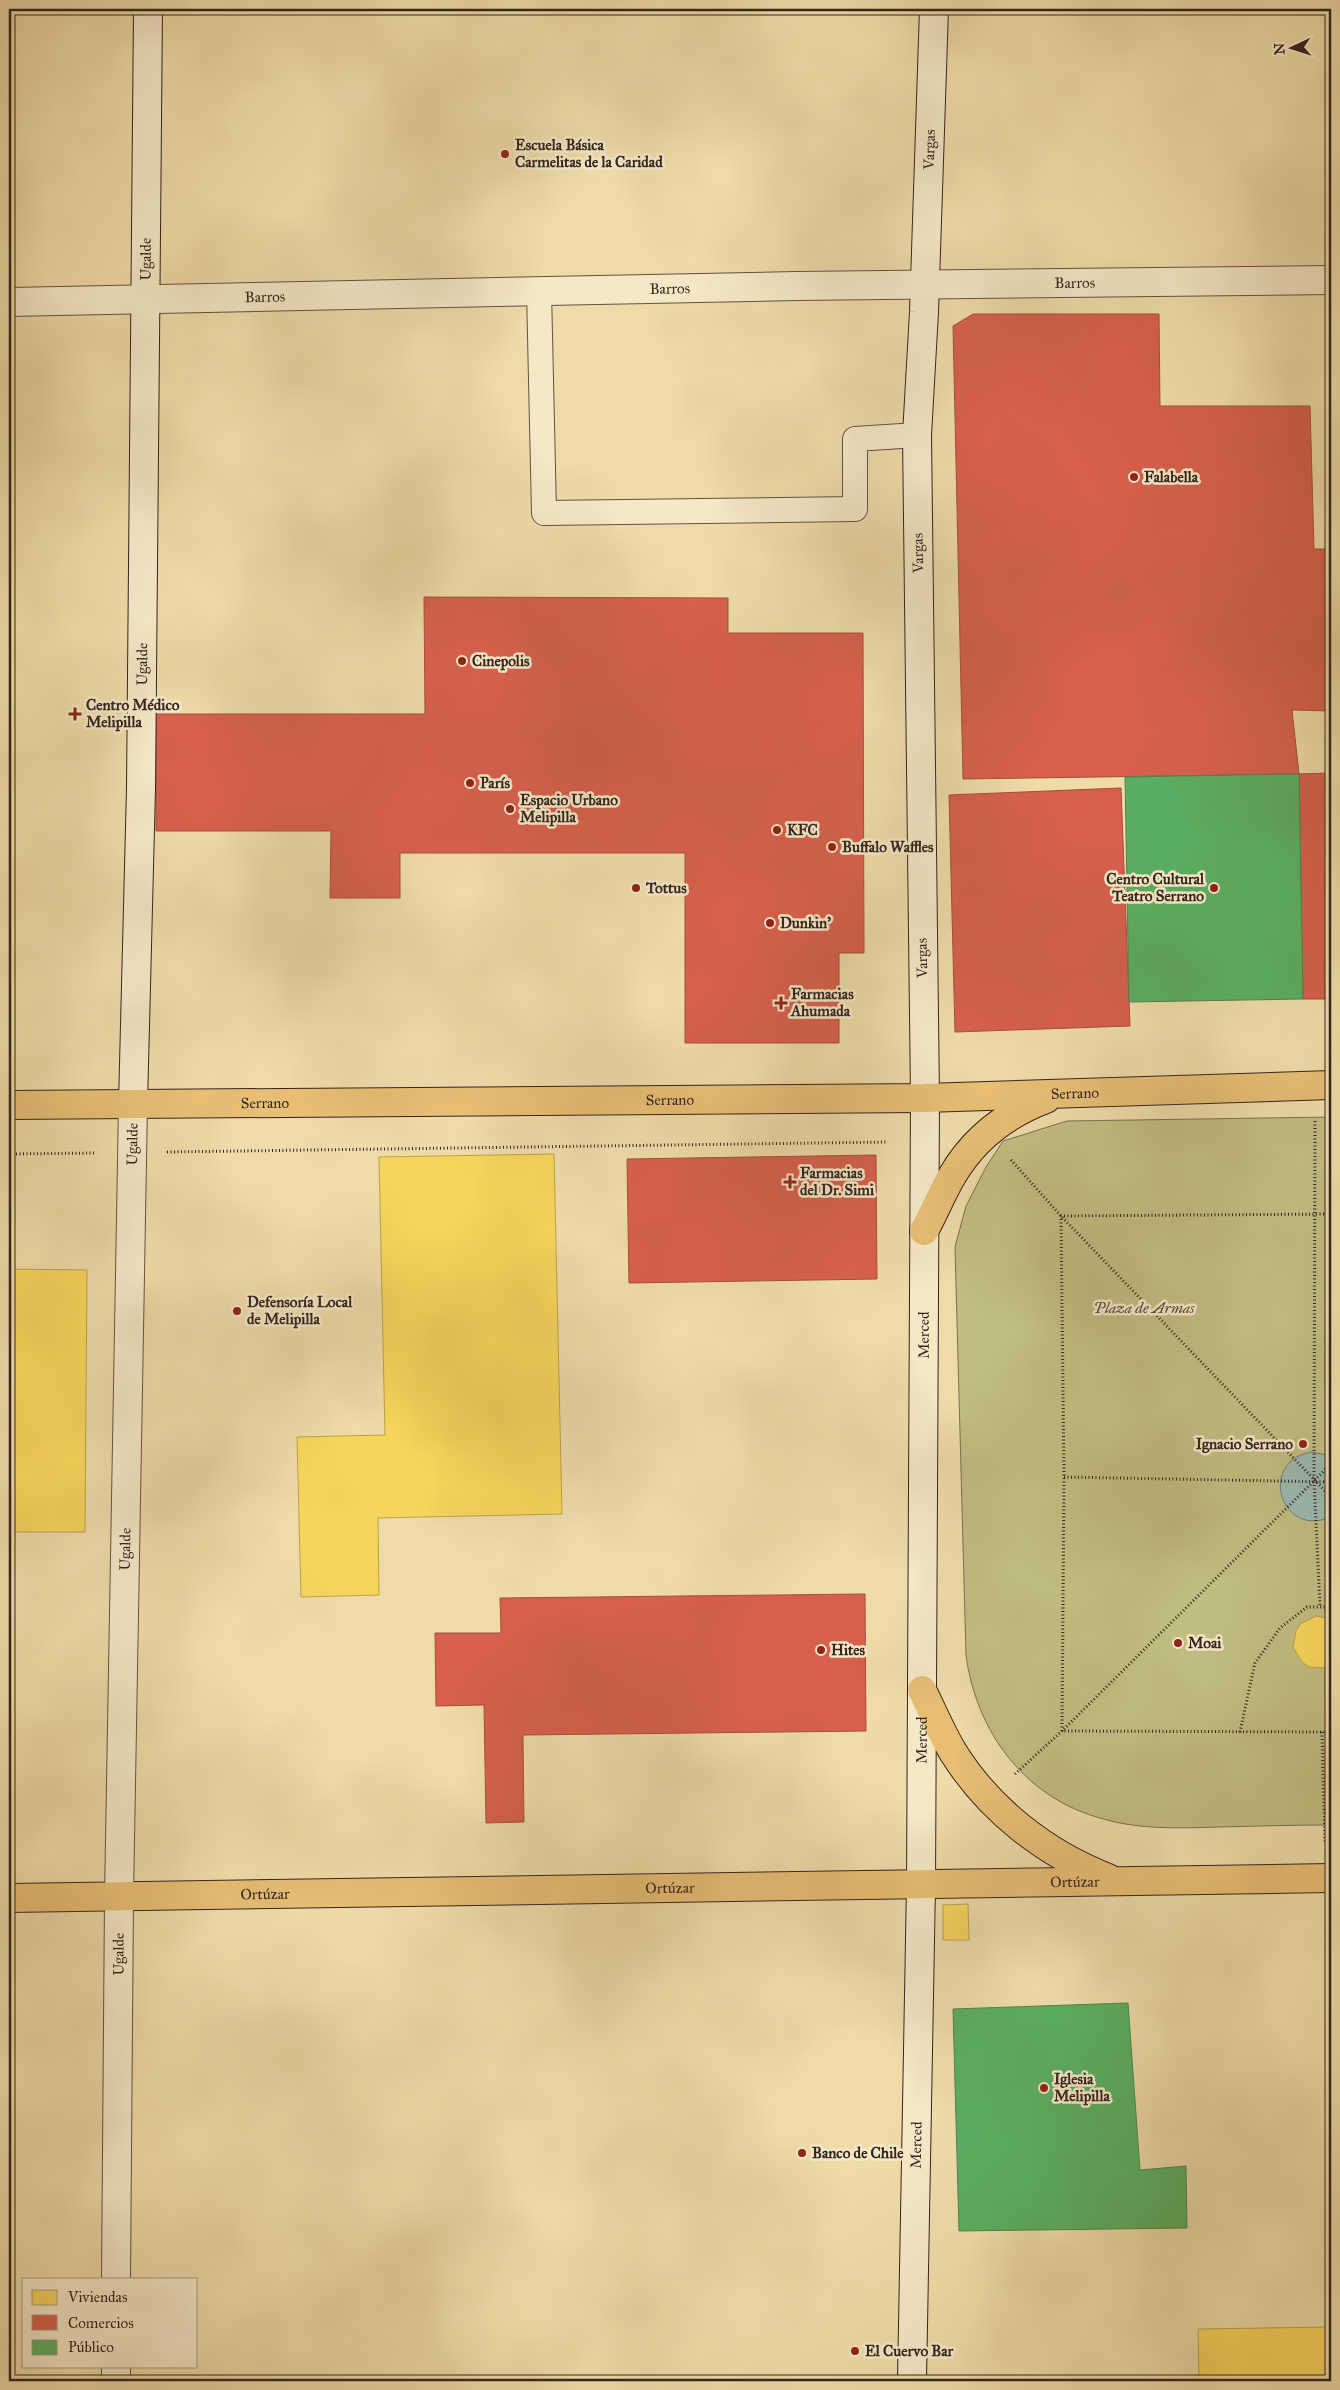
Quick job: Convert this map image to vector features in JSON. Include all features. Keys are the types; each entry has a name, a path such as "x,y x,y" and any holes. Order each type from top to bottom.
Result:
{"main road":[{"name":"Ugalde","path":"116,2278 118,1897 141,788 148,9"},
{"name":"Vargas","path":"925,1098 917,435 934,9"},
{"name":"Barros","path":"9,302 539,291 1331,280"},
{"name":"Serrano","path":"9,1105 925,1098 1323,1085"},
{"path":"924,1231 951,1177 967,1153 986,1133 1008,1116 1029,1105 1051,1097 1074,1092"},
{"name":"Merced","path":"912,2381 921,1885 925,1098"},
{"path":"922,1690 953,1752 973,1780 1022,1830 1052,1851 1083,1868 1116,1882"},
{"name":"Ortúzar","path":"9,1898 1329,1878"},
{"path":"116,2368 116,2381"}],"lane":[{"path":"539,291 544,513 855,509 855,439 917,435"}],"path":[{"path":"1320,1606 1314,1481 1316,1214 1323,1085"},
{"path":"986,1133 1061,1216 1331,1497"},
{"path":"9,1154 924,1141"},
{"path":"1061,1216 1331,1214"},
{"path":"1061,1216 1064,1477 1062,1731"},
{"path":"990,1798 1062,1731 1331,1464"},
{"path":"1064,1477 1331,1482"},
{"path":"1240,1732 1255,1663 1280,1628 1307,1607 1331,1607"},
{"path":"1062,1731 1331,1732"},
{"path":"1322,1732 1329,1878"}],"green space":[{"name":"Plaza de Armas","path":"1331,1117 1331,1825 1191,1828 1129,1825 1100,1818 1073,1808 1048,1794 1027,1777 1008,1757 980,1710 972,1683 966,1655 955,1247 966,1206 986,1167 1003,1141 1067,1121"}],"water":[{"path":"1312,1452 1331,1456 1331,1517 1313,1521 1298,1517 1288,1508 1282,1496 1281,1482 1285,1469 1295,1458"}],"building: Viviendas":[{"path":"554,1154 562,1514 378,1518 379,1595 301,1597 297,1437 385,1435 379,1157"},
{"path":"9,1269 87,1270 85,1532 9,1532"},
{"path":"1316,1616 1331,1619 1331,1665 1326,1668 1309,1667 1302,1662 1293,1647 1296,1631 1300,1624"},
{"path":"968,1904 969,1940 943,1940 943,1905"},
{"path":"1331,2327 1331,2381 1199,2381 1198,2329"}],"building: Comercios":[{"name":"Falabella","path":"973,314 1159,314 1160,406 1310,406 1314,549 1331,549 1331,711 1292,710 1299,774 963,779 953,326"},
{"name":"Espacio Urbano Melipilla","path":"424,597 728,598 728,633 863,633 864,953 839,953 839,1043 685,1043 685,853 400,853 400,898 330,898 331,831 156,831 156,714 425,714"},
{"path":"1331,773 1331,999 1303,999 1299,774"},
{"path":"1121,788 1130,1026 955,1032 949,795"},
{"path":"876,1155 877,1279 629,1283 627,1159"},
{"path":"865,1594 866,1731 523,1735 524,1822 486,1823 484,1705 436,1706 435,1633 501,1633 500,1598"}],"building: Público":[{"name":"Centro Cultural Teatro Serrano","path":"1299,774 1303,999 1129,1002 1125,777"},
{"name":"Iglesia Melipilla","path":"1128,2003 1140,2170 1186,2166 1187,2228 959,2231 953,2009"}],"place":[{"name":"Escuela Básica Carmelitas de la Caridad","path":"505,154"},
{"name":"Falabella","path":"1134,477"},
{"name":"Cinepolis","path":"462,661"},
{"name":"Centro Médico Melipilla","path":"75,714"},
{"name":"París","path":"470,783"},
{"name":"Espacio Urbano Melipilla","path":"510,809"},
{"name":"KFC","path":"777,830"},
{"name":"Buffalo Waffles","path":"832,847"},
{"name":"Tottus","path":"636,888"},
{"name":"Centro Cultural Teatro Serrano","path":"1214,888"},
{"name":"Dunkin'","path":"770,923"},
{"name":"Farmacias Ahumada","path":"781,1003"},
{"name":"Farmacias del Dr. Simi","path":"790,1182"},
{"name":"Defensoría Local de Melipilla","path":"237,1311"},
{"name":"Ignacio Serrano","path":"1303,1444"},
{"name":"Moai","path":"1178,1643"},
{"name":"Hites","path":"821,1650"},
{"name":"Iglesia Melipilla","path":"1044,2088"},
{"name":"Banco de Chile","path":"802,2153"},
{"name":"El Cuervo Bar","path":"855,2351"}]}
